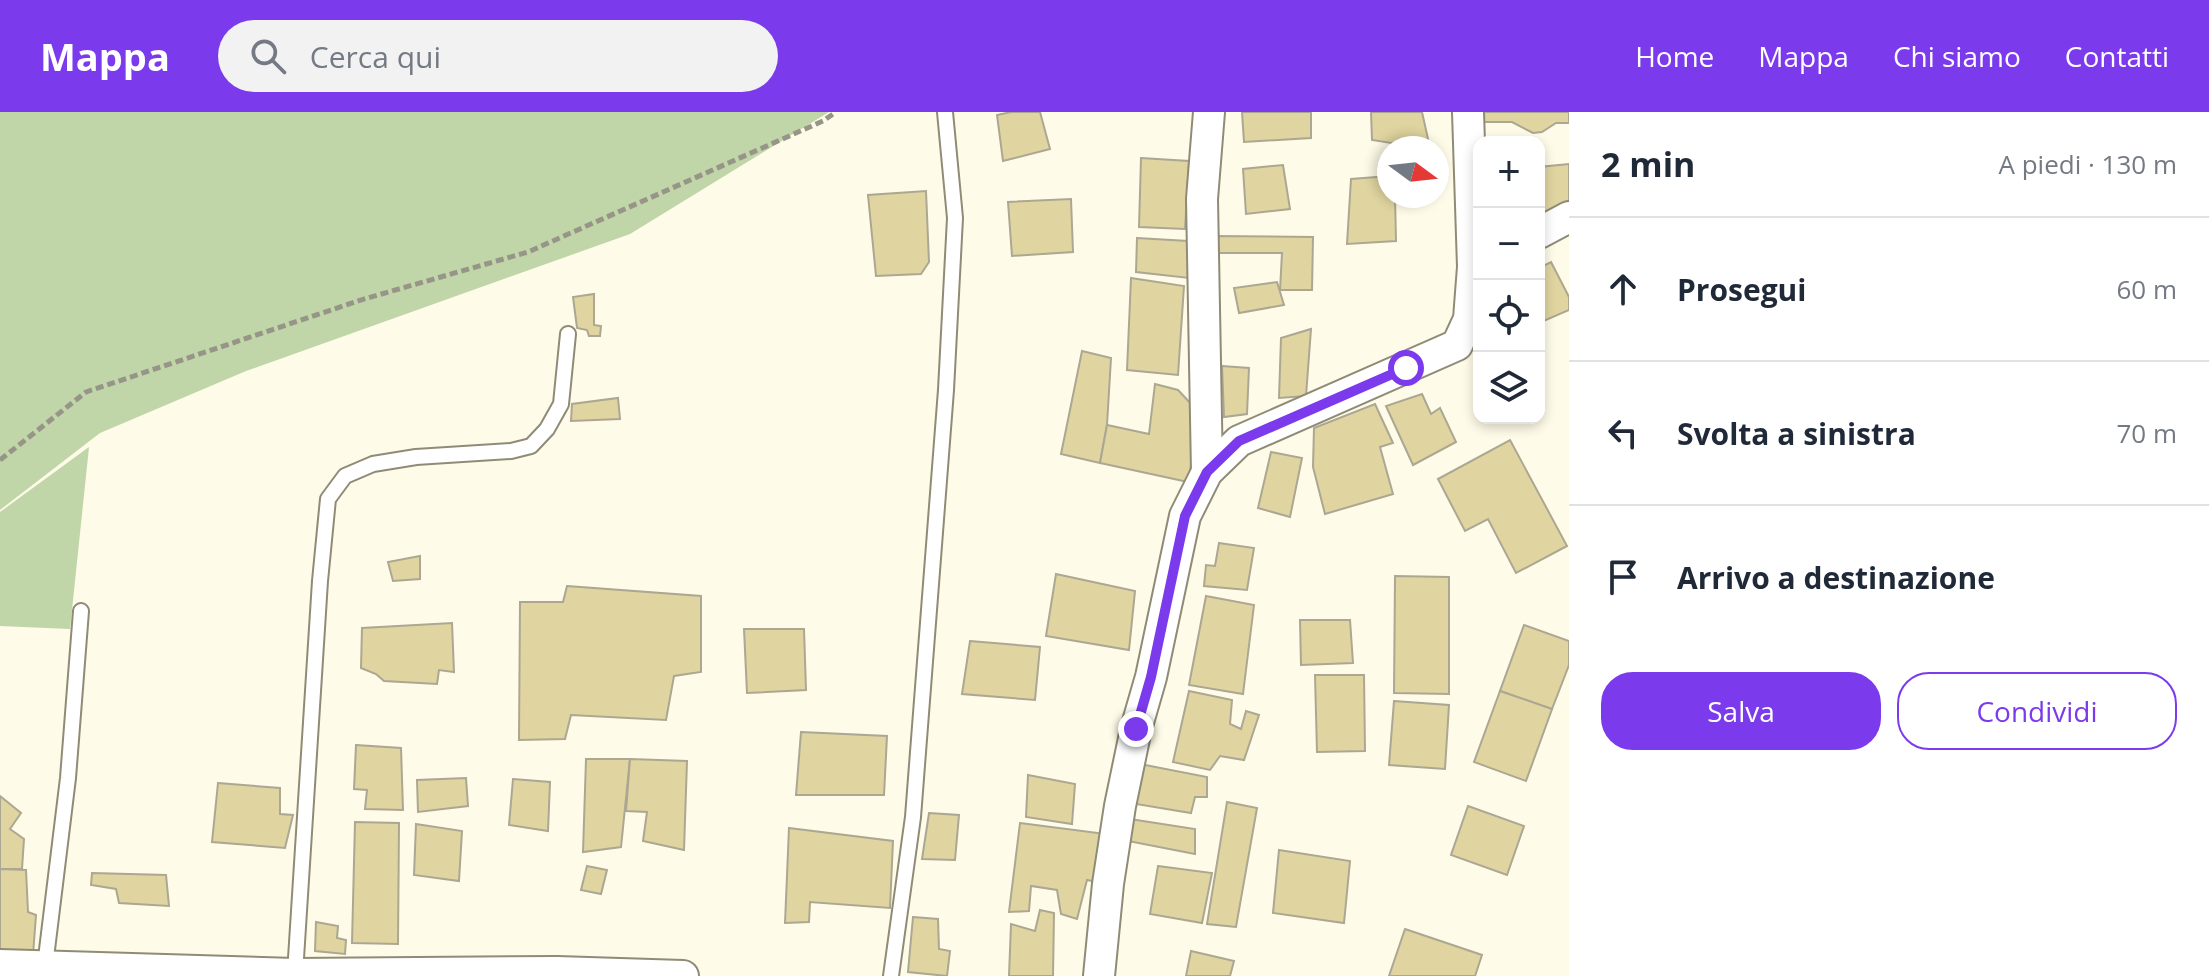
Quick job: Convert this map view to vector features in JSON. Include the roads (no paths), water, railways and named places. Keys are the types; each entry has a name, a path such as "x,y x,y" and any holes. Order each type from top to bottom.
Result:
{"street":[{"path":"1207,472 1202,199 1209,112"},
{"path":"1468,112 1473,208"},
{"path":"1545,230 1569,217"},
{"path":"1099,976 1108,884 1136,729 1151,677 1185,516 1207,472 1239,441 1457,345 1469,319 1474,280"},
{"path":"0,965 295,974 557,972 683,976"}],"lane":[{"path":"891,976 913,817 946,390 955,218 945,112"},
{"path":"295,974 328,499 345,476 373,464 416,457 511,451 531,446 547,429 561,404 568,334"},
{"path":"45,966 68,778 81,611"}]}
